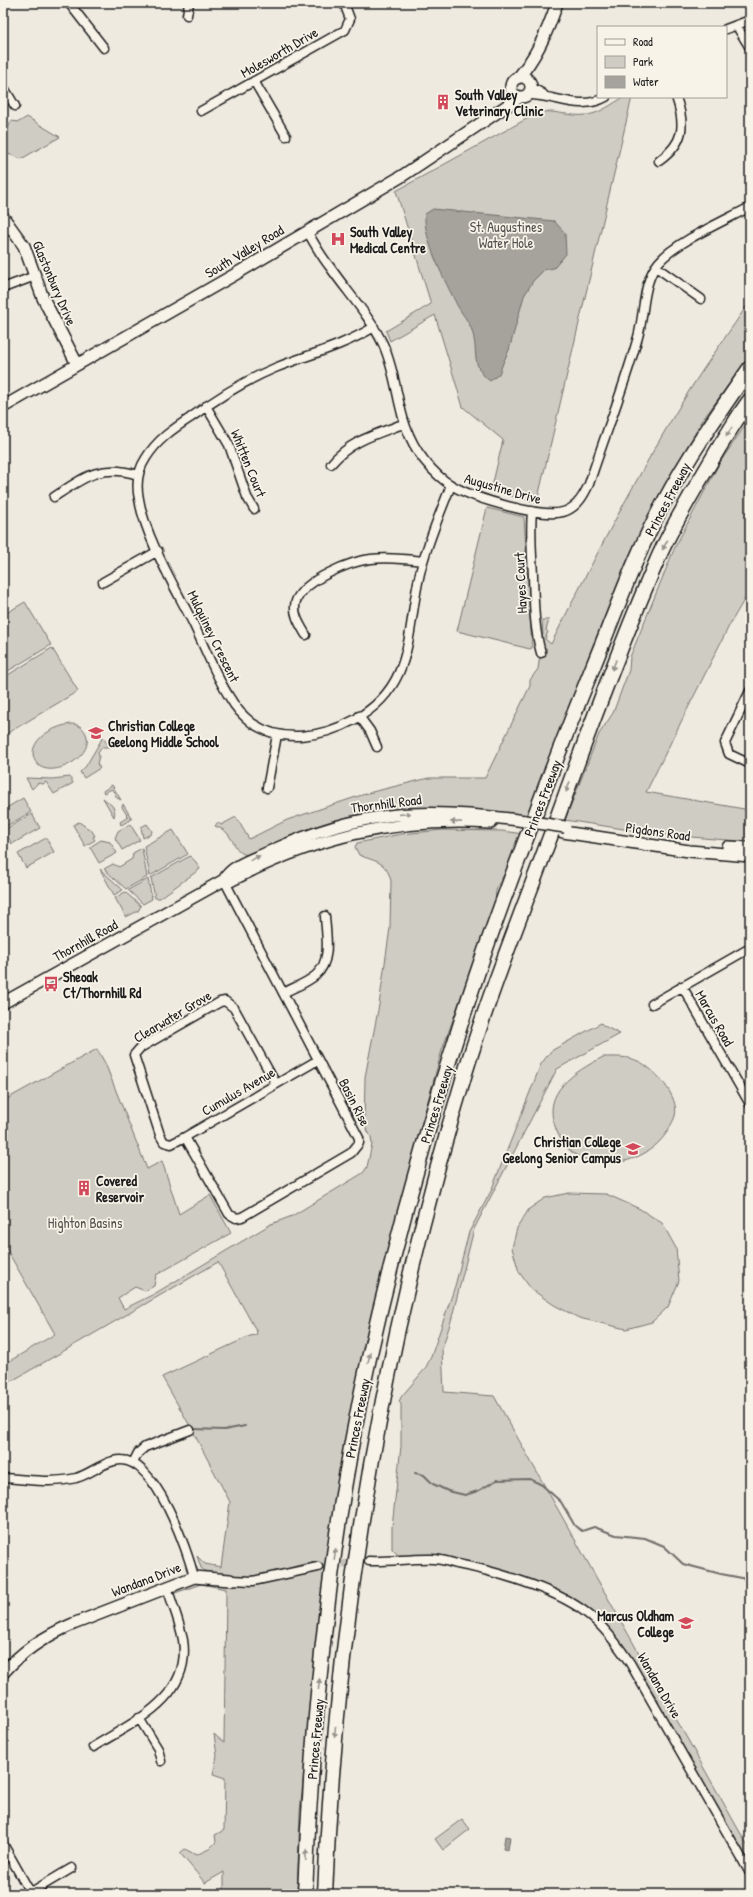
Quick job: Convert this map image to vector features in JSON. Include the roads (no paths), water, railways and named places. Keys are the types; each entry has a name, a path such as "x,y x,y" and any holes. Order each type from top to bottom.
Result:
{"highway":[{"name":"Princes Freeway","path":"305,1894 314,1734 339,1523 368,1361 389,1271 426,1137 474,981 501,905 546,784 641,549 662,506 686,463 750,368"},
{"name":"Princes Freeway","path":"325,1894 327,1832 338,1700 348,1610 361,1524 389,1368 420,1231 447,1132 466,1068 495,983 595,714 626,636 661,553 703,474 750,400"}],"street":[{"path":"69,3 104,48"},
{"path":"187,15 189,3"},
{"name":"Molesworth Drive","path":"201,112 345,30 350,19 344,3"},
{"name":"South Valley Road","path":"524,90 513,82 518,78 534,57 543,42 557,3"},
{"path":"727,29 743,22 750,47"},
{"name":"South Valley Road","path":"3,407 234,275 402,176 497,114 507,102 524,90 534,57"},
{"path":"254,81 286,136"},
{"path":"3,86 15,106"},
{"path":"524,90 578,104 588,104 603,98"},
{"path":"659,161 680,139 682,132 682,119 676,98"},
{"name":"Augustine Drive","path":"307,231 330,267 358,302 374,327 389,359 403,424 413,444 423,459 434,471 451,485 462,491 532,511 548,514 566,511 577,504 585,494 638,336 649,280 656,267 665,256 684,243 750,207"},
{"name":"Glastonbury Drive","path":"3,217 24,246 52,319 77,364"},
{"path":"656,267 701,299"},
{"path":"3,288 35,276"},
{"name":"Mulquiney Crescent","path":"374,327 342,344 255,377 206,406 153,447 144,461 138,475 138,497 141,510 158,551 230,699 251,722 276,735 290,736 320,733 341,726 359,716 379,700 400,671 407,654 414,605 423,561 451,485"},
{"name":"Whitten Court","path":"206,406 229,445 247,497 254,509"},
{"path":"331,464 339,454 353,444 403,424"},
{"path":"54,497 82,479 96,473 110,470 125,471 138,475"},
{"name":"Hayes Court","path":"532,511 530,528 534,595 537,636 541,653"},
{"path":"103,582 158,551"},
{"path":"306,635 298,622 295,611 296,601 306,589 323,576 353,563 371,559 396,558 423,561"},
{"path":"750,691 725,743 729,754 750,764"},
{"path":"359,716 370,732 377,747"},
{"path":"267,788 276,735"},
{"name":"Thornhill Road","path":"3,1003 67,966 224,880 230,881 291,852 341,836 372,829 439,822 524,824 564,829"},
{"name":"Pigdons Road","path":"564,829 704,845 750,848"},
{"name":"Pigdons Road","path":"564,829 689,850 750,856"},
{"name":"Basin Rise","path":"185,1137 228,1214 236,1218 242,1217 351,1153 357,1147 359,1138 224,880"},
{"path":"283,994 315,976 324,963 327,951 325,916"},
{"path":"652,1004 750,948"},
{"name":"Marcus Road","path":"682,986 750,1104"},
{"name":"Clearwater Grove","path":"171,1144 164,1142 160,1135 134,1055 140,1048 225,1001 231,1004 276,1084"},
{"name":"Cumulus Avenue","path":"171,1144 318,1060"},
{"path":"133,1464 138,1453 145,1447 190,1430"},
{"path":"3,1478 45,1482 62,1481 84,1475 113,1461 122,1460 133,1464 144,1473 171,1512 194,1577"},
{"name":"Wandana Drive","path":"369,1561 391,1562 433,1559 482,1569 556,1595 583,1610 596,1620 613,1638 630,1663 750,1873"},
{"name":"Wandana Drive","path":"3,1672 14,1660 57,1631 194,1577 253,1581 318,1567"},
{"path":"93,1747 160,1703 176,1684 181,1670 183,1638 167,1587"},
{"path":"139,1718 158,1749 161,1761"},
{"path":"3,1844 29,1893 72,1868"}],"water":[{"path":"433,209 554,221 565,233 566,254 554,268 544,270 533,281 524,296 509,350 499,374 490,381 480,371 476,360 472,330 457,305 436,260 427,236 425,214"},
{"path":"505,1836 510,1837 508,1850 503,1849"}],"waterway":[{"path":"193,1429 224,1430 245,1426"},
{"path":"415,1473 424,1475 433,1484 448,1491 465,1495 478,1491 497,1480 530,1479 542,1485 561,1502 575,1526 582,1531 594,1527 616,1535 645,1538 664,1546 683,1564 742,1578 750,1582"}],"tunnel":[{"path":"318,1567 369,1561"}],"place":[{"name":"South Valley Veterinary Clinic","path":"443,102"},
{"name":"South Valley Medical Centre","path":"338,239"},
{"name":"Christian College Geelong Middle School","path":"96,733"},
{"name":"Sheoak Ct/Thornhill Rd","path":"51,984"},
{"name":"Christian College Geelong Senior Campus","path":"633,1149"},
{"name":"Covered Reservoir","path":"84,1188"},
{"name":"Marcus Oldham College","path":"686,1623"}],"park label":[{"name":"St. Augustines Water Hole","path":"506,234"},
{"name":"Highton Basins","path":"85,1222"}]}
